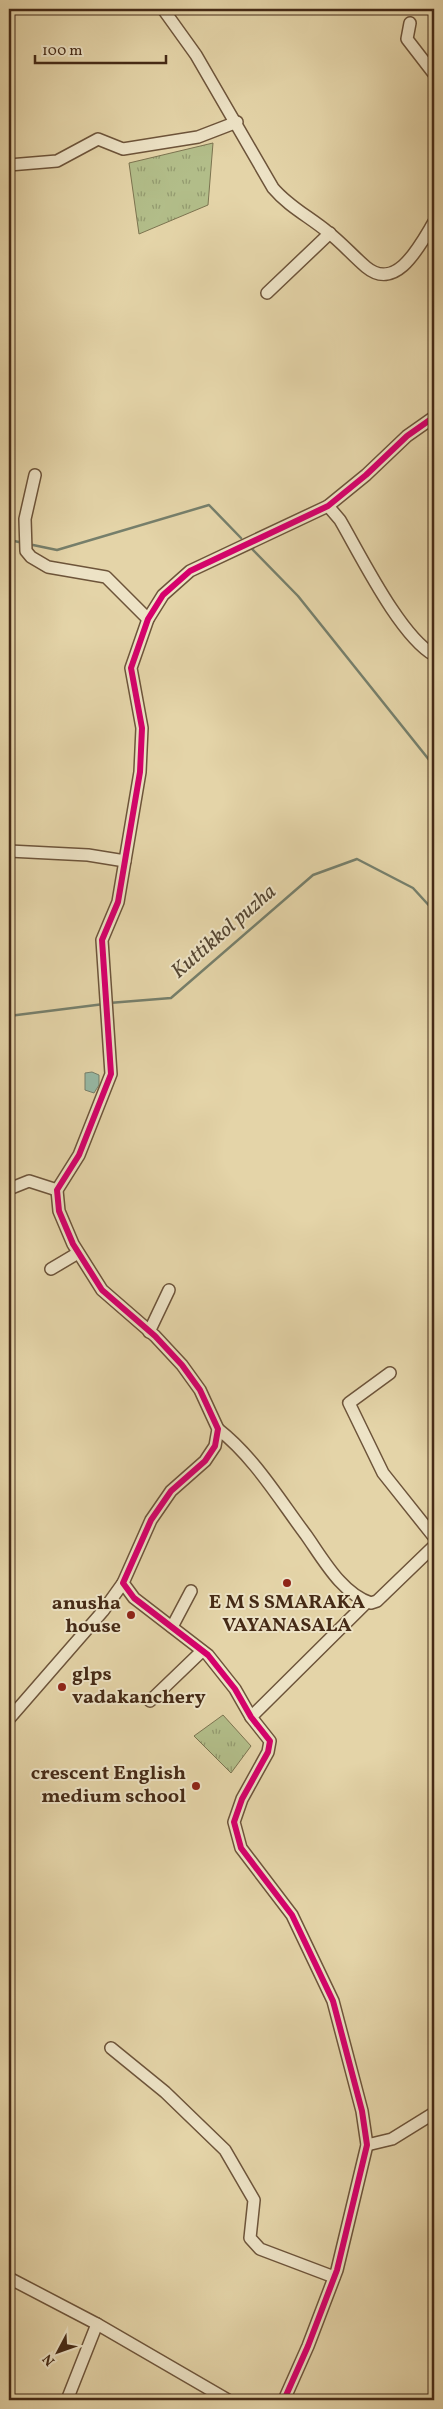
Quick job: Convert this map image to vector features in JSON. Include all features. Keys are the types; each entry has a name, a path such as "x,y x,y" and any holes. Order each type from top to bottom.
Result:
{"street":[{"path":"163,9 196,54 237,122 259,166 277,193 330,233 368,268 380,274 388,275 403,267 434,222"},
{"path":"410,23 407,40 434,74"},
{"path":"9,165 57,161 98,139 123,149 198,137 237,122"},
{"path":"266,293 330,233"},
{"path":"434,417 407,436 366,475 328,506 190,571 163,595 148,619 131,668 142,728 140,772 118,902 102,940 111,1074 79,1155 57,1190 59,1211 78,1253 102,1290 149,1332 182,1365 212,1413 218,1429 248,1457 336,1576 356,1597 371,1603 377,1601 434,1546"},
{"path":"35,475 25,519 26,551 31,558 48,567 106,577 148,619"},
{"path":"328,506 340,520 403,625 426,650 434,655"},
{"path":"9,851 88,854 125,861"},
{"path":"9,1189 29,1181 57,1190"},
{"path":"51,1269 78,1253"},
{"path":"149,1332 169,1290"},
{"path":"390,1373 349,1403 383,1473 434,1537"},
{"path":"9,1719 103,1611 123,1583 151,1520 171,1491 205,1461 215,1446 218,1429"},
{"path":"123,1583 134,1598 202,1650 235,1689 251,1717 270,1741 268,1752 242,1799 234,1822 241,1848 292,1915 333,2001 362,2111 368,2145 357,2193 334,2277 308,2346 284,2400"},
{"path":"172,1627 190,1590"},
{"path":"251,1717 367,1602"},
{"path":"150,1701 202,1650"},
{"path":"111,2048 165,2092 225,2150 254,2200 250,2238 260,2249 334,2277"},
{"path":"368,2145 392,2139 434,2113"},
{"path":"9,2278 97,2324 228,2400"},
{"path":"67,2400 97,2324"}],"green space":[{"path":"213,143 208,205 139,234 129,163"},
{"path":"223,1715 251,1746 231,1773 194,1736"}],"shaded area":[{"path":"92,1072 99,1075 99,1085 94,1093 85,1090 85,1073"}],"waterway":[{"path":"33,545 57,550 209,505 241,538"},
{"path":"9,540 19,542"},
{"path":"252,549 298,596 434,766"},
{"name":"Kuttikkol puzha","path":"109,1003 171,998 313,875 357,859 413,888 434,911"},
{"name":"Kuttikkol puzha","path":"9,1016 104,1004"}],"cycle path":[{"path":"284,2400 308,2346 337,2270 367,2145 362,2111 333,2001 292,1915 241,1848 234,1822 242,1799 268,1752 270,1741 251,1717 235,1689 208,1655 134,1598 123,1583 151,1520 171,1491 205,1461 215,1446 218,1429 200,1390 182,1365 155,1336 102,1290 73,1244 59,1211 57,1190 79,1155 111,1074 102,940 118,902 140,772 142,728 131,668 148,619 163,595 190,571 328,506 366,475 407,436 434,417"}],"place":[{"name":"E M S SMARAKA VAYANASALA","path":"287,1583"},
{"name":"anusha house","path":"131,1615"},
{"name":"glps vadakanchery","path":"62,1687"},
{"name":"crescent English medium school","path":"196,1786"}]}
